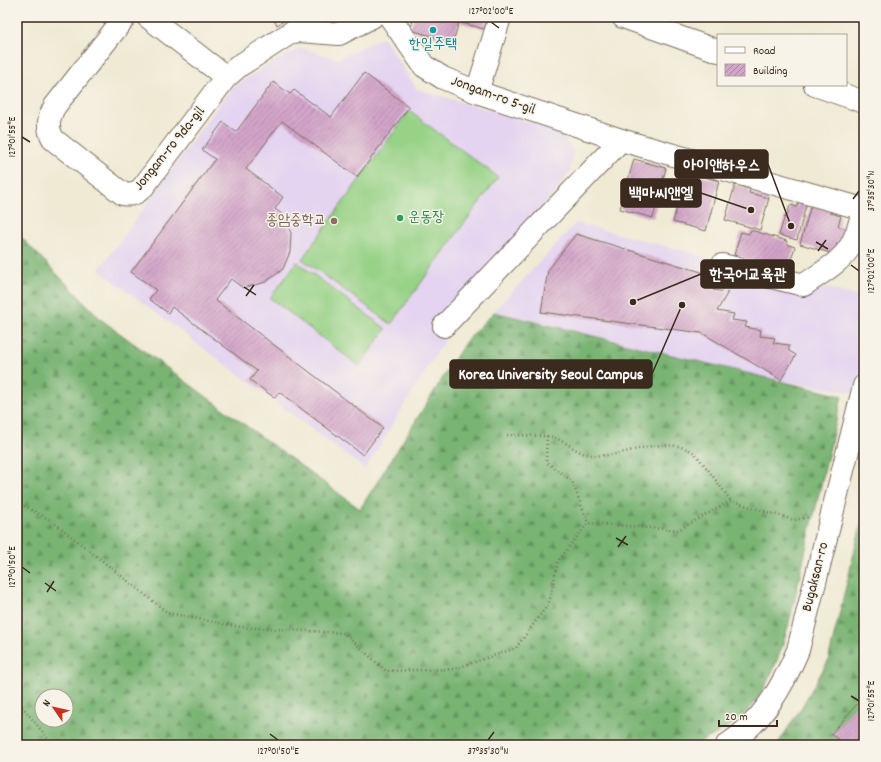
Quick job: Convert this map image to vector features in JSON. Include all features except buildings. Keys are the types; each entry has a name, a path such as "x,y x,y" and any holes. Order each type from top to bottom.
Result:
{"street":[{"name":"Jongam-ro 9da-gil","path":"125,17 55,106 49,119 48,126 49,132 54,140 123,194 128,195 134,194 143,187 226,77 239,66 292,32 300,31 339,34 372,17"},
{"path":"148,17 226,77"},
{"name":"Jongam-ro 5-gil","path":"390,17 424,66 443,78 477,92 621,140 864,208"},
{"path":"477,92 500,17"},
{"path":"623,17 717,51"},
{"path":"818,86 864,102"},
{"path":"444,326 621,140"},
{"path":"722,265 804,285 844,255 856,235 864,208"},
{"name":"Bugaksan-ro","path":"727,745 744,734 780,690 800,644 864,386"}],"path":[{"path":"507,435 547,436 558,438 585,454 614,455 664,444 692,451 731,501 794,520 832,513"},
{"path":"547,436 546,462 572,480 588,523"},
{"path":"588,523 678,530 731,501"},
{"path":"17,502 52,521 168,613 240,627 344,633 386,671 454,670 516,648 549,603 558,561 588,523"},
{"path":"17,700 53,745"}],"shaded area":[{"name":"종암중학교","path":"383,37 417,89 560,131 573,151 570,172 446,338 365,469 99,270 231,88 273,62 301,48 337,59"},
{"path":"576,223 864,298 864,394 783,381 494,311"}],"green space":[{"name":"운동장","path":"409,111 498,177 391,324 302,259"},
{"path":"17,233 103,321 360,509 466,341 494,312 842,396 792,612 779,655 771,675 761,693 742,716 723,730 695,745 17,745"},
{"path":"297,262 386,329 359,366 270,298"},
{"path":"862,520 864,527 864,745 777,745 803,705 828,661"}],"place":[{"name":"한일주택","path":"433,30"},
{"name":"백마씨앤엘","path":"751,210"},
{"name":"운동장","path":"400,218"},
{"name":"종암중학교","path":"334,221"},
{"name":"아이앤하우스","path":"791,226"},
{"name":"한국어교육관","path":"633,302"},
{"name":"Korea University Seoul Campus","path":"682,305"}]}
